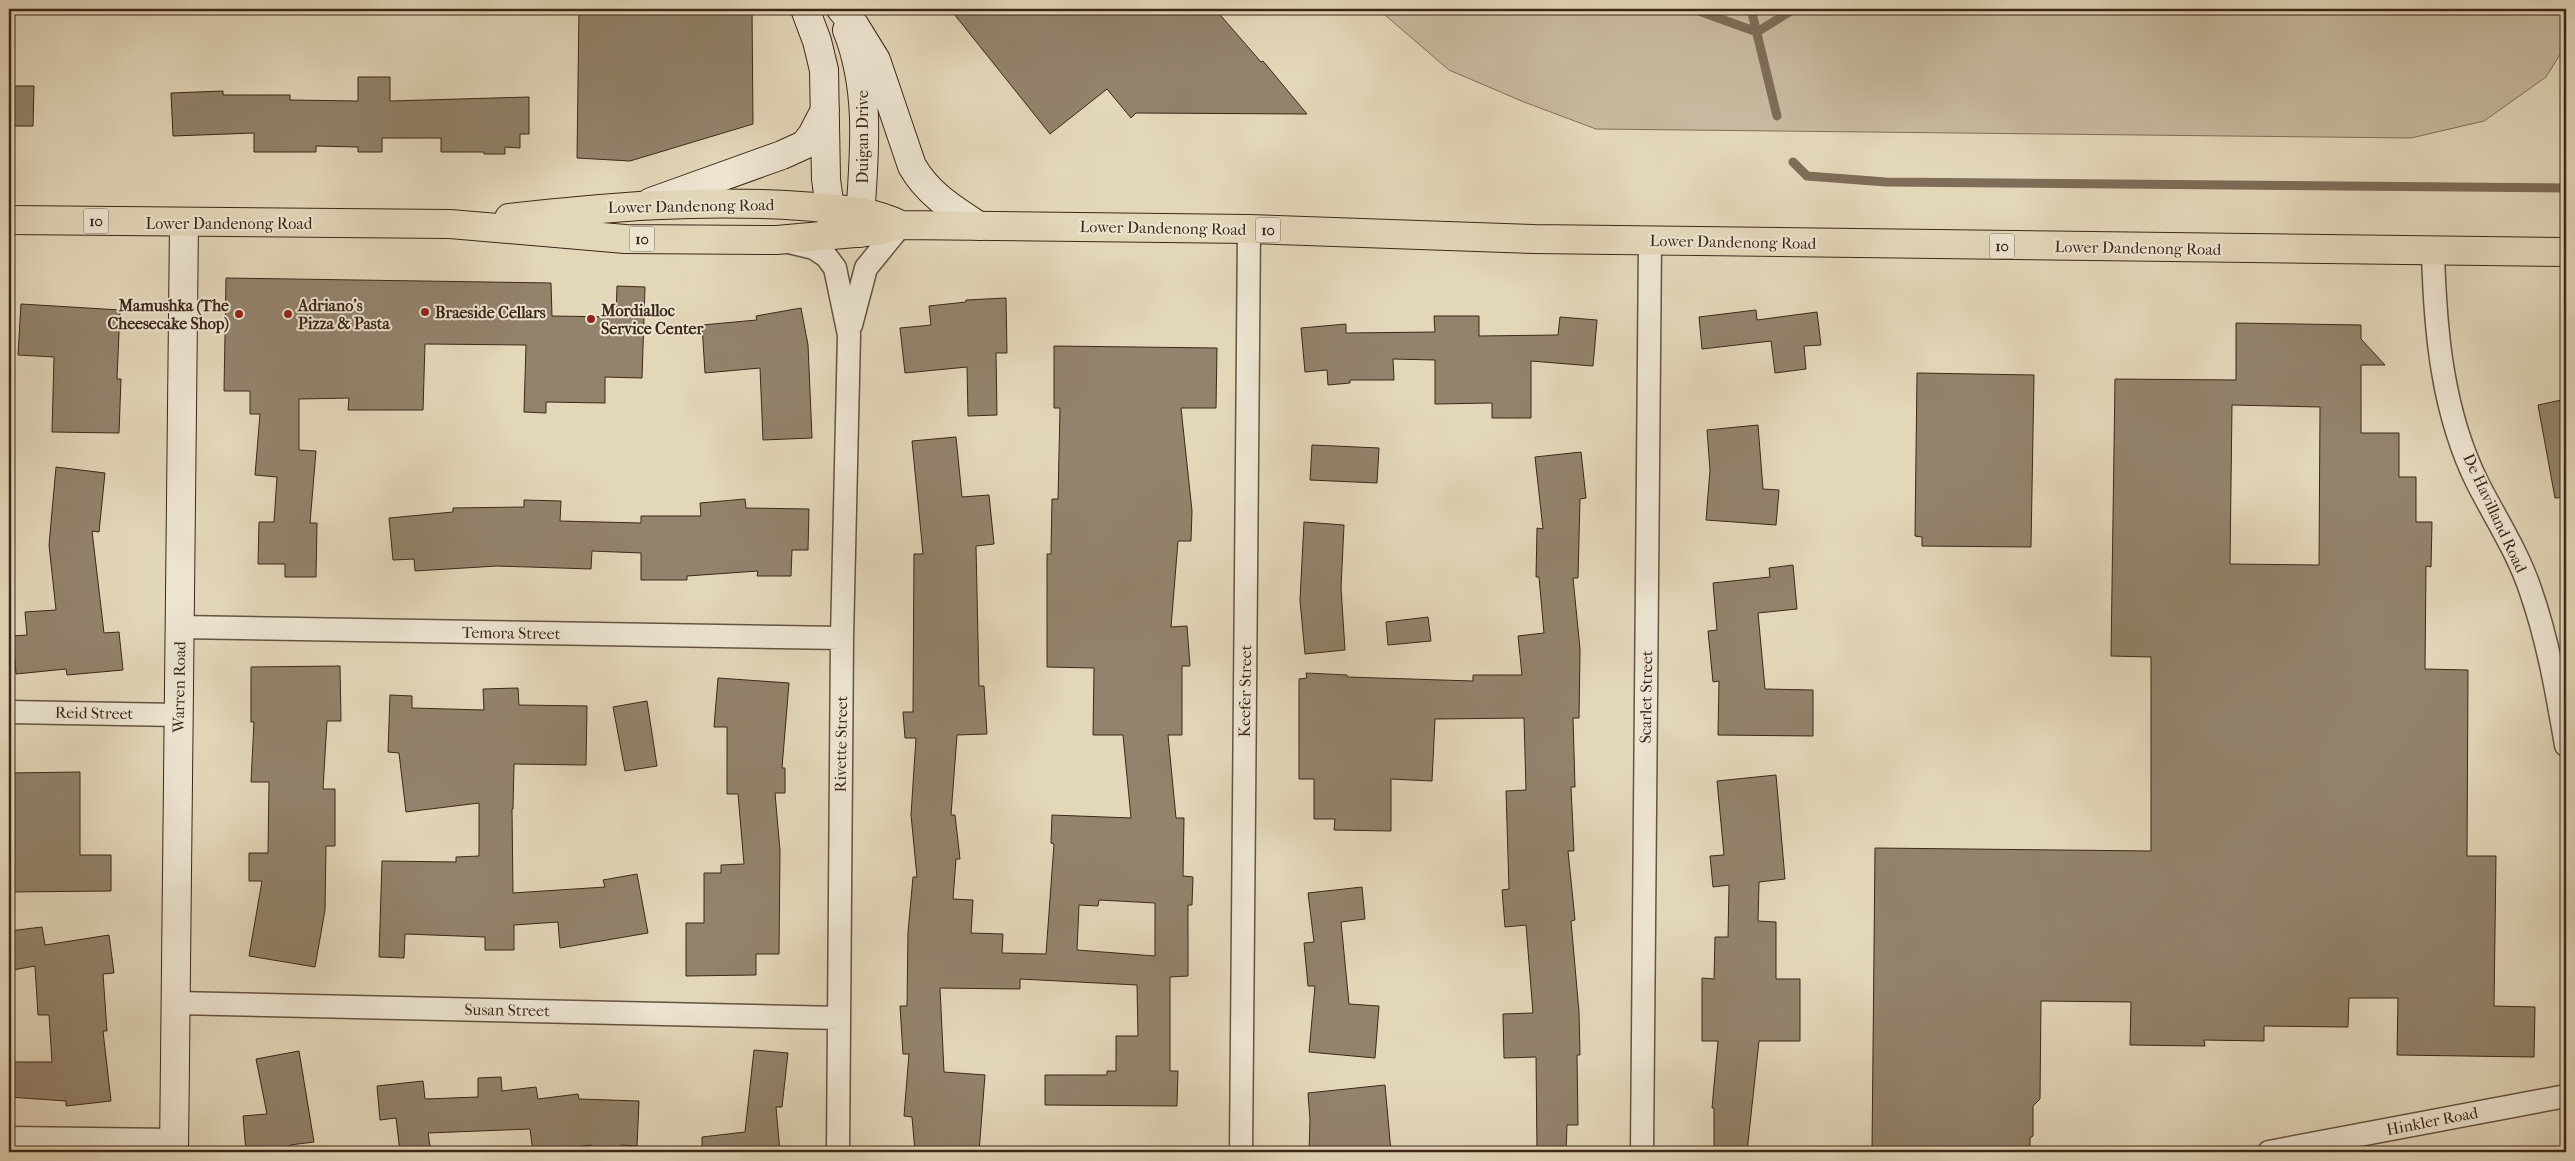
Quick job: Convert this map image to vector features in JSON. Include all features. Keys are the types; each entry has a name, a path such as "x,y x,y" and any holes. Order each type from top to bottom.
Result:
{"highway":[{"name":"Lower Dandenong Road","path":"450,224 644,204 766,204 846,222 900,225 1249,229 1534,240 2566,252"},
{"name":"Lower Dandenong Road","path":"9,220 450,224 625,238 777,240 846,222"}],"street":[{"path":"805,9 817,41 824,70 826,179 846,222"},
{"name":"Duigan Drive","path":"836,9 848,32 862,84 864,168 846,222"},
{"path":"841,9 856,26 876,60 912,166 920,180 936,197 978,226"},
{"path":"644,204 782,156 804,145 812,135 825,109"},
{"name":"Warren Road","path":"174,1146 184,222"},
{"name":"Rivette Street","path":"849,335 866,268 900,225"},
{"name":"Keefer Street","path":"1240,1152 1249,229"},
{"name":"Rivette Street","path":"777,240 814,248 826,256 836,268 849,335 842,638 838,1152"},
{"name":"Scarlet Street","path":"1642,1152 1650,241"},
{"name":"De Havilland Road","path":"2433,251 2436,334 2452,413 2478,484 2514,549 2530,590 2544,633 2566,745"},
{"name":"Temora Street","path":"179,627 842,638"},
{"name":"Reid Street","path":"9,712 178,715"},
{"name":"Susan Street","path":"176,1003 838,1018"},
{"name":"Hinkler Road","path":"2269,1152 2566,1096"},
{"path":"9,1138 174,1146"}],"shaded area":[{"path":"1378,9 2566,9 2566,45 2546,77 2484,121 2411,138 1596,129 1524,102 1449,70"}],"building":[{"path":"579,9 752,9 753,124 630,161 577,158"},
{"path":"950,9 1215,9 1261,62 1263,61 1307,114 1136,113 1131,118 1107,89 1050,134"},
{"path":"358,77 390,77 390,101 529,97 529,134 520,134 520,148 505,147 505,154 441,152 441,138 382,138 382,152 358,152 358,147 316,146 316,152 254,152 254,133 173,136 171,93 223,91 223,95 290,95 290,100 358,101"},
{"path":"9,86 34,86 33,126 9,126"},
{"path":"226,278 551,283 552,316 616,317 617,286 645,287 642,378 605,377 605,403 546,402 546,413 524,412 526,345 425,344 423,410 348,410 349,398 299,399 299,450 316,451 310,523 317,523 316,577 285,577 285,564 258,564 259,522 274,522 277,477 255,475 260,414 250,414 250,391 224,391"},
{"path":"1006,298 1007,353 996,353 997,415 968,416 967,367 905,373 900,328 931,325 929,306 966,302 966,300"},
{"path":"21,304 120,310 117,379 121,379 119,433 52,432 54,357 18,355"},
{"path":"801,308 808,345 812,438 763,440 760,368 705,373 702,325 757,320 756,316"},
{"path":"1756,310 1757,320 1817,312 1821,345 1804,346 1806,369 1775,373 1771,341 1702,349 1699,317"},
{"path":"1434,316 1479,316 1479,336 1558,335 1560,317 1597,320 1593,366 1531,361 1531,418 1492,418 1492,403 1435,404 1435,360 1393,359 1394,380 1350,380 1350,383 1328,385 1327,370 1305,372 1301,328 1346,324 1346,333 1435,332"},
{"path":"2236,323 2361,325 2361,339 2385,365 2361,365 2361,433 2399,433 2399,477 2416,477 2416,522 2432,522 2431,567 2426,566 2425,669 2468,670 2467,856 2496,856 2494,1006 2535,1007 2534,1057 2397,1055 2398,998 2349,998 2348,1027 2264,1026 2264,1041 2204,1040 2205,1046 2130,1045 2131,1002 2041,1001 2040,1099 2033,1106 2033,1136 2030,1138 2030,1152 1872,1152 1875,848 2151,851 2151,657 2111,656 2115,379 2236,380","holes":["2232,405 2320,407 2319,565 2230,564"]},
{"path":"1054,346 1217,348 1216,408 1181,408 1192,511 1191,541 1178,541 1171,627 1187,626 1190,666 1182,666 1182,735 1168,735 1176,818 1184,818 1183,876 1193,877 1192,905 1188,905 1188,976 1170,977 1170,1071 1178,1071 1177,1106 1045,1105 1045,1075 1107,1075 1107,1071 1116,1071 1116,1036 1138,1036 1137,985 1020,979 1020,989 940,988 944,1072 985,1075 979,1152 915,1152 912,1117 904,1116 909,1054 903,1054 900,1006 907,1006 908,932 913,877 917,877 911,815 916,738 905,738 903,712 913,712 914,554 923,554 912,441 956,437 962,497 989,495 994,544 976,546 979,686 984,686 987,734 957,735 951,815 955,815 960,859 956,859 953,899 973,900 971,933 1003,934 1002,953 1046,954 1054,844 1051,843 1052,815 1131,818 1123,735 1093,735 1094,668 1047,667 1047,554 1051,554 1052,499 1058,499 1060,408 1054,408","holes":["1099,900 1155,903 1155,956 1077,950 1079,905 1098,906"]},
{"path":"1917,373 2034,375 2031,547 1922,546 1922,537 1915,536"},
{"path":"2566,399 2566,497 2555,498 2538,405"},
{"path":"1758,425 1763,489 1779,490 1776,525 1706,520 1710,470 1707,430"},
{"path":"1312,445 1379,448 1377,483 1310,480"},
{"path":"1581,452 1586,498 1580,499 1578,578 1573,578 1580,649 1579,718 1573,718 1575,787 1571,787 1574,851 1568,851 1575,920 1571,921 1579,1012 1580,1055 1577,1055 1578,1125 1567,1125 1566,1152 1537,1152 1536,1057 1504,1058 1503,1014 1533,1013 1526,925 1505,927 1502,890 1509,889 1506,791 1526,790 1524,718 1435,719 1432,781 1391,779 1391,831 1334,830 1335,819 1314,819 1314,779 1299,779 1299,679 1307,678 1306,673 1347,675 1347,677 1473,681 1473,675 1522,675 1518,636 1544,633 1539,577 1536,577 1537,528 1543,529 1535,457"},
{"path":"56,467 105,473 99,532 92,531 104,633 119,632 123,670 67,675 66,669 16,674 13,636 27,635 25,612 56,610 49,545"},
{"path":"745,499 746,508 809,509 808,550 792,550 791,576 757,576 758,571 687,576 687,580 641,580 641,553 592,551 591,569 497,566 415,571 414,559 393,560 389,518 453,512 453,508 524,507 524,500 561,501 560,521 641,523 641,516 701,516 700,503"},
{"path":"1304,522 1344,525 1341,588 1345,650 1305,654 1300,600"},
{"path":"1793,565 1797,609 1758,613 1765,689 1813,690 1813,736 1718,735 1719,681 1713,682 1708,631 1717,630 1713,583 1770,577 1769,568"},
{"path":"1428,617 1431,641 1388,645 1386,622"},
{"path":"340,666 341,721 327,721 323,789 335,789 335,846 326,846 325,910 315,967 249,956 262,881 249,881 249,853 268,853 269,782 251,782 254,722 251,722 251,667"},
{"path":"718,678 789,683 782,768 785,768 785,793 775,793 780,851 779,954 756,954 756,975 686,976 686,923 704,923 704,873 721,873 721,865 744,864 738,794 727,794 727,727 714,727"},
{"path":"518,688 519,705 587,706 586,765 514,764 512,809 513,893 605,887 603,880 637,874 648,933 560,948 558,922 514,925 514,950 485,950 485,937 405,934 404,958 379,957 382,861 456,862 456,857 479,856 479,803 406,812 399,753 388,752 390,695 412,696 412,708 484,710 483,689"},
{"path":"647,701 657,766 625,771 613,707"},
{"path":"80,772 80,855 111,855 111,891 9,892 9,773"},
{"path":"1776,775 1785,879 1759,882 1758,921 1776,922 1776,979 1800,979 1800,1041 1759,1041 1747,1152 1714,1152 1714,1108 1712,1108 1718,1041 1702,1041 1702,978 1714,979 1715,937 1728,937 1729,885 1713,887 1710,856 1724,855 1717,781"},
{"path":"1362,887 1365,919 1341,922 1349,1004 1379,1006 1375,1058 1309,1052 1315,986 1308,986 1304,943 1314,942 1308,893"},
{"path":"42,927 45,945 109,935 114,973 103,974 107,1031 103,1031 111,1101 66,1106 66,1101 9,1097 9,1062 52,1062 49,1015 38,1015 35,966 13,970 9,939 9,931"},
{"path":"754,1050 788,1053 782,1107 776,1107 780,1152 702,1152 702,1137 745,1132"},
{"path":"299,1051 314,1142 290,1145 290,1152 246,1152 243,1116 267,1114 256,1059"},
{"path":"501,1077 502,1091 536,1087 538,1099 578,1094 579,1099 639,1101 637,1146 621,1145 621,1152 591,1152 591,1145 533,1152 530,1129 428,1133 431,1152 400,1152 396,1118 380,1120 377,1086 423,1081 425,1099 478,1097 478,1078"},
{"path":"1385,1085 1391,1152 1309,1152 1310,1120 1308,1093"}],"waterway":[{"path":"1693,9 1757,32 1794,9"},
{"path":"1751,9 1777,116"},
{"path":"1793,162 1807,176 1886,182 2566,188"}],"place":[{"name":"Braeside Cellars","path":"425,312"},
{"name":"Mamushka (The Cheesecake Shop)","path":"239,314"},
{"name":"Adriano's Pizza & Pasta","path":"288,314"},
{"name":"Mordialloc Service Center","path":"591,319"}]}
